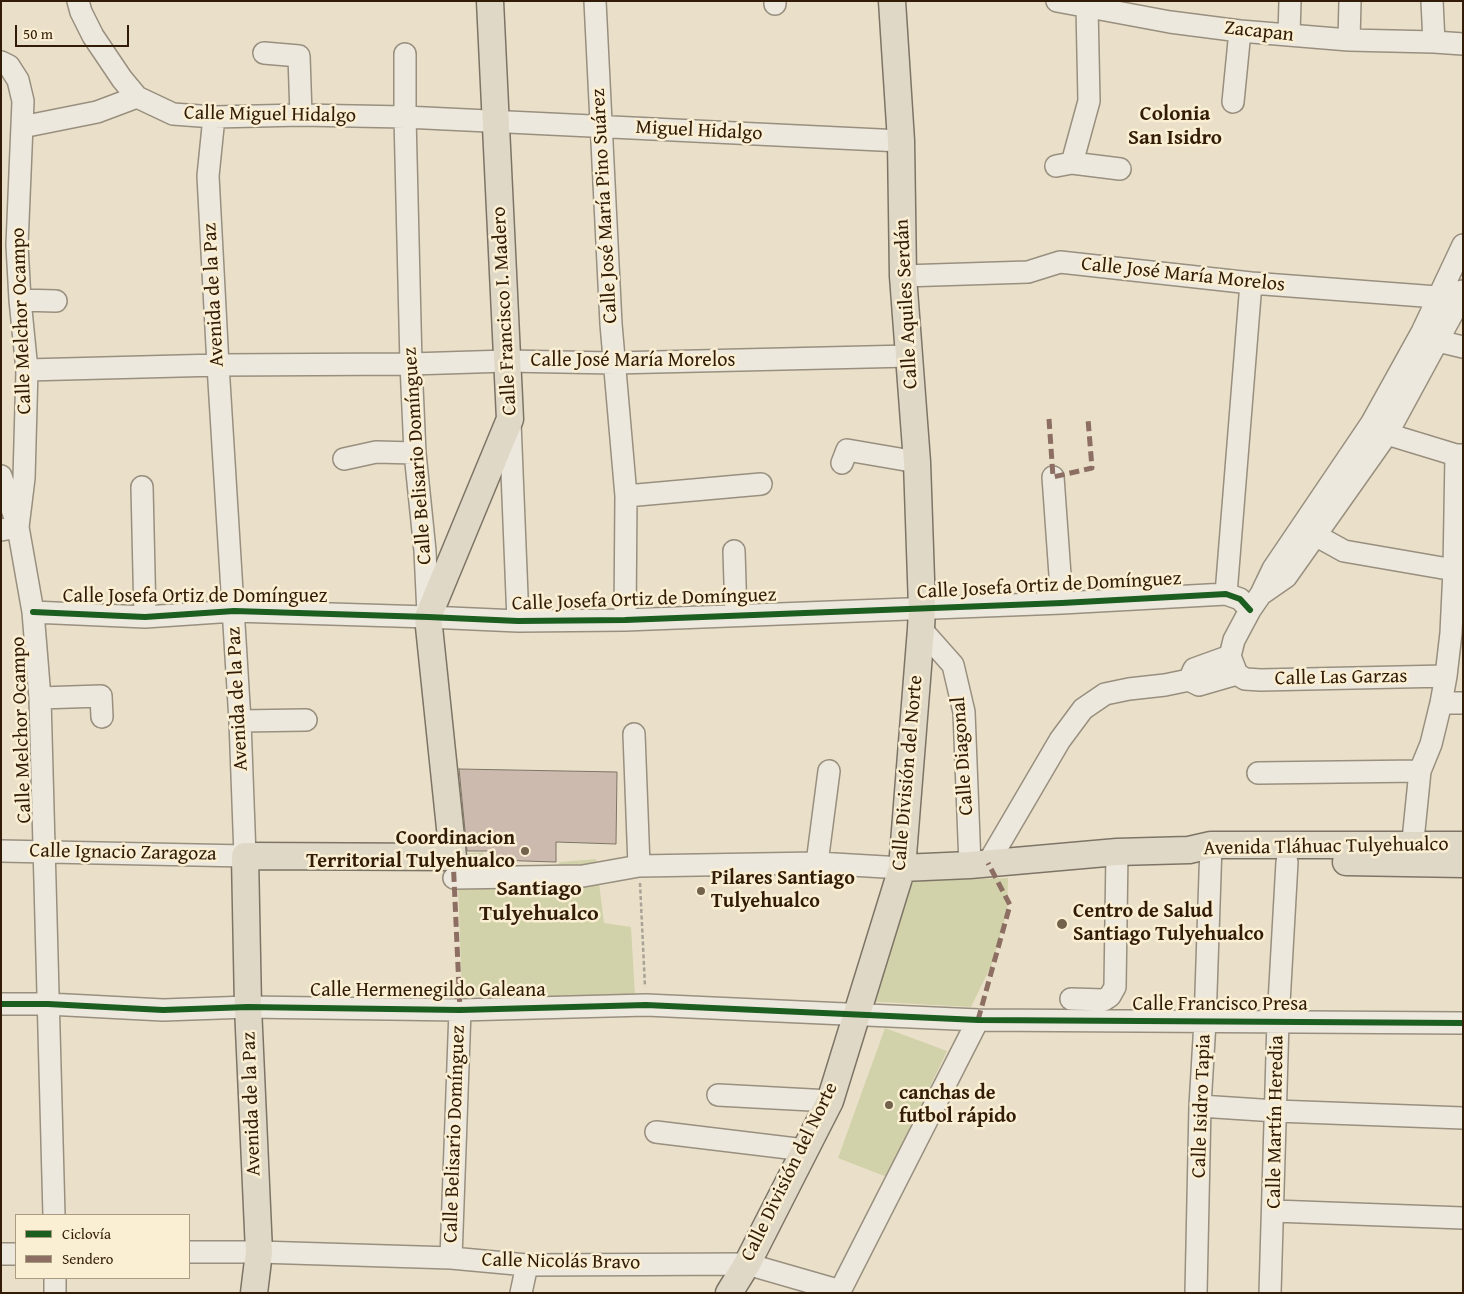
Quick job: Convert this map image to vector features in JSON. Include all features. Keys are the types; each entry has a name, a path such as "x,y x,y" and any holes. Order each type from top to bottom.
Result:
{"main road":[{"name":"Calle Francisco I. Madero","path":"490,1 510,419"},
{"name":"Calle Aquiles Serdán","path":"892,1 901,140 903,276 917,462 922,618"},
{"path":"428,617 510,419"},
{"name":"Calle Belisario Domínguez","path":"428,617 453,868"},
{"name":"Calle División del Norte","path":"729,1293 747,1264 830,1101 902,868 922,618"},
{"name":"Avenida Tláhuac Tulyehualco","path":"1204,852 1236,862 1287,862 1411,854 1463,845"},
{"name":"Avenida Tláhuac Tulyehualco","path":"902,868 979,864 1117,852 1411,854 1463,864"},
{"path":"245,856 453,868"},
{"name":"Avenida de la Paz","path":"245,856 248,1007 259,1252 254,1293"}],"street":[{"path":"22,127 97,112 137,97 122,79 94,36 81,12 78,1"},
{"name":"Calle José María Pino Suárez","path":"595,1 614,363 626,496 625,620"},
{"name":"Zacapan","path":"1056,1 1170,22 1240,31 1349,40 1463,44"},
{"path":"1289,35 1290,1"},
{"path":"1349,40 1350,1"},
{"path":"1432,1 1434,42"},
{"path":"1087,8 1088,101 1064,165 1120,169"},
{"path":"1233,102 1240,31"},
{"path":"264,53 299,56 301,116"},
{"name":"Calle Belisario Domínguez","path":"405,54 411,364 415,453 425,550 428,617"},
{"name":"Calle Melchor Ocampo","path":"1,62 9,66 18,80 24,101 17,245 27,370 24,478 10,528 33,612 40,698 54,1214"},
{"name":"Calle Miguel Hidalgo","path":"137,97 173,114 214,117 405,117 497,122"},
{"name":"Avenida de la Paz","path":"214,117 208,176 240,721 245,856"},
{"name":"Miguel Hidalgo","path":"497,122 901,140"},
{"path":"1255,602 1286,577 1353,483 1463,244"},
{"name":"Calle José María Morelos","path":"903,276 1028,272 1060,262 1251,283 1438,297 1463,293"},
{"path":"1251,283 1226,594 1255,602"},
{"path":"979,864 1060,740 1083,709 1104,694 1189,680 1194,669 1234,665 1234,640 1273,569 1379,429 1438,342 1463,293"},
{"path":"20,300 56,301"},
{"path":"1438,342 1463,347"},
{"name":"Calle José María Morelos","path":"27,370 508,361 614,363 909,356"},
{"name":"Calle Francisco I. Madero","path":"510,419 518,621"},
{"path":"1379,429 1459,455 1454,570 1457,633 1431,744 1420,771 1411,854"},
{"path":"842,463 847,450 917,462"},
{"path":"344,459 376,452 415,453"},
{"path":"1,476 10,528"},
{"path":"1053,477 1062,602"},
{"path":"626,496 761,484"},
{"path":"142,487 145,617"},
{"path":"1315,535 1344,551 1454,570"},
{"path":"734,551 736,615"},
{"name":"Calle Josefa Ortiz de Domínguez","path":"33,612 145,617 234,611 518,621 625,620 736,615 922,618 1062,602 1226,594"},
{"name":"Calle Diagonal","path":"922,618 953,665 964,712 979,864"},
{"name":"Calle Las Garzas","path":"1234,665 1245,679 1261,680 1446,676"},
{"path":"40,698 101,696 102,717"},
{"path":"1441,703 1463,704"},
{"path":"240,721 306,720"},
{"path":"634,734 640,866"},
{"path":"817,863 829,771"},
{"path":"1258,773 1420,771"},
{"name":"Calle Ignacio Zaragoza","path":"1,851 245,856"},
{"path":"1070,999 1104,1000 1110,996 1114,988 1117,852"},
{"name":"Calle Isidro Tapia","path":"1196,1293 1200,1106 1205,1022 1204,852"},
{"name":"Calle Martín Heredia","path":"1270,1293 1274,1210 1278,1021 1287,862"},
{"path":"453,868 583,876 640,866 817,863 902,868"},
{"name":"Calle Hermenegildo Galeana","path":"1,1004 48,1004 163,1010 248,1007 460,1010 646,1005 856,1015"},
{"name":"Calle Belisario Domínguez","path":"450,1258 460,1010"},
{"name":"Calle Francisco Presa","path":"856,1015 978,1020 1463,1023"},
{"path":"840,1292 978,1020"},
{"path":"718,1095 830,1101"},
{"path":"1200,1106 1276,1111 1463,1118"},
{"path":"656,1132 805,1150"},
{"path":"1274,1210 1463,1218"},
{"name":"Calle Nicolás Bravo","path":"190,1252 259,1252 450,1258 527,1265 747,1264 840,1292"},
{"path":"1,1254 15,1254"},
{"path":"521,1293 527,1265"},
{"path":"55,1279 55,1293"}],"path":[{"path":"640,866 646,1005"}],"green space":[{"path":"483,852 488,867 555,868 560,862 596,859 604,923 631,927 635,996 462,996 457,854"},
{"path":"1008,878 1007,912 992,964 971,1007 862,1001 903,882"},
{"name":"canchas de futbol rápido","path":"885,1028 947,1051 887,1177 838,1158"}],"building":[{"path":"459,769 617,772 616,844 556,842 556,862 494,860 494,851 467,851"}],"marked path":[{"path":"1049,419 1053,477 1092,468 1088,419"},
{"path":"453,857 460,1010"},
{"path":"978,1020 1010,905 988,863"}],"cycle path":[{"path":"33,612 145,617 234,611 518,621 625,620 1062,603 1226,594 1240,599 1250,610"},
{"path":"1,1004 48,1004 163,1010 248,1007 460,1010 646,1005 978,1020 1463,1023"}],"place":[{"name":"Coordinacion Territorial Tulyehualco","path":"525,851"},
{"name":"Pilares Santiago Tulyehualco","path":"701,891"},
{"name":"Centro de Salud Santiago Tulyehualco","path":"1062,924"},
{"name":"canchas de futbol rápido","path":"889,1105"}],"district":[{"name":"Colonia San Isidro","path":"1175,127"},
{"name":"Santiago Tulyehualco","path":"539,902"}]}
